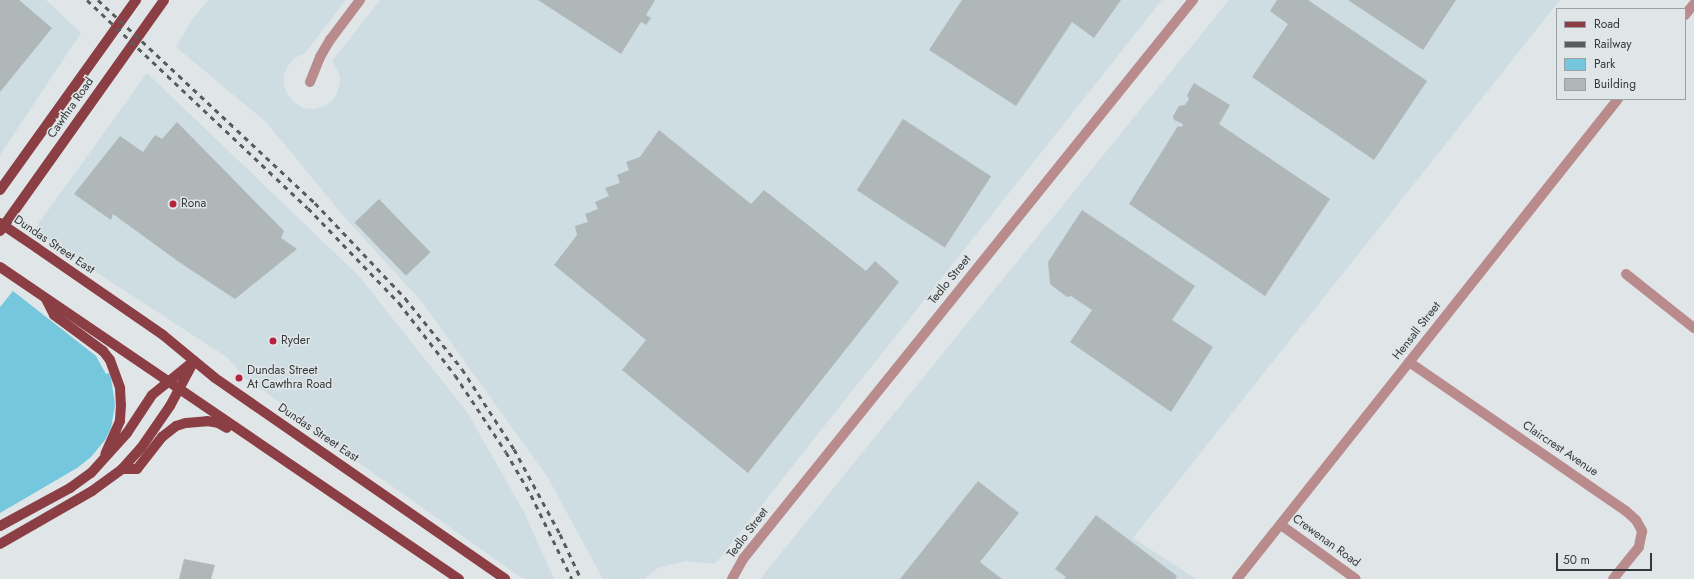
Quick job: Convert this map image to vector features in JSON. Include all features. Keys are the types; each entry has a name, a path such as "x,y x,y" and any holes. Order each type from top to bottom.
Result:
{"main road":[{"name":"Cawthra Road","path":"0,190 136,0"},
{"name":"Cawthra Road","path":"0,232 164,0"},
{"name":"Dundas Street East","path":"0,223 163,335 215,378 505,579"},
{"path":"0,267 459,579"},
{"path":"46,298 54,315 103,350 110,360 116,375 121,405 120,421 102,459"},
{"path":"0,526 70,488 91,474 102,459 127,433 152,395 194,361"},
{"path":"0,544 92,491 122,469 141,448 170,406 194,361"},
{"path":"122,469 137,470 168,431 181,424 197,421 218,423 263,452 275,455"}],"street":[{"path":"310,82 320,57 330,40 360,0"},
{"name":"Tedlo Street","path":"732,579 748,553 1193,0"},
{"path":"1686,14 1694,4"},
{"name":"Hensall Street","path":"1237,579 1617,100"},
{"path":"1626,274 1694,328"},
{"name":"Claircrest Avenue","path":"1409,362 1620,506 1636,520 1642,532 1639,547 1613,579"},
{"name":"Crewenan Road","path":"1281,525 1356,579"}],"shaded area":[{"path":"0,0 46,0 81,33 0,155"},
{"path":"208,0 346,0 305,53 295,58 288,66 284,75 284,86 288,95 295,103 304,108 314,109 325,106 333,100 338,91 340,80 338,70 332,61 380,0 1162,0 715,564 686,561 658,568 644,579 603,579 548,478 422,302 346,219 266,122 176,47 193,18"},
{"path":"1229,0 1560,0 1133,538 1196,579 760,579"},
{"path":"147,73 359,276 467,412 524,512 554,579 524,579 519,576 328,441 292,411 245,378 228,358 33,231"}],"green space":[{"path":"13,291 96,356 106,374 109,373 111,378 115,405 111,428 105,440 91,457 77,468 0,513 0,307"}],"building":[{"path":"0,0 19,0 52,28 0,92"},
{"path":"538,0 655,0 646,15 651,18 646,25 641,22 621,54"},
{"path":"962,0 1121,0 1094,38 1072,22 1016,106 929,50"},
{"path":"1277,0 1308,0 1427,81 1374,160 1252,77 1288,24 1270,11"},
{"path":"1348,0 1456,0 1423,50"},
{"path":"1194,83 1230,105 1219,124 1330,199 1265,296 1129,204 1178,126 1182,127 1183,124 1174,120 1173,116 1179,106 1185,105 1189,99 1187,95"},
{"path":"903,119 991,176 945,247 857,190"},
{"name":"Rona","path":"177,122 284,231 281,238 297,249 235,299 179,262 113,214 111,220 74,194 120,136 143,152 155,135 162,139"},
{"path":"659,130 751,204 764,190 866,271 875,261 899,282 748,473 622,370 646,340 554,265 577,235 575,226 588,222 585,214 598,209 595,202 609,196 605,188 620,183 617,175 629,170 626,162 640,157"},
{"path":"379,199 430,252 406,276 355,223"},
{"path":"1082,210 1195,286 1172,320 1213,347 1171,412 1070,342 1092,310 1071,296 1067,297 1050,284 1048,262"},
{"path":"978,481 1019,513 980,562 1002,579 900,579"},
{"path":"1096,515 1177,576 1175,579 1064,579 1066,577 1055,569"},
{"path":"184,559 215,565 211,579 179,579"}],"railway":[{"path":"87,0 308,208 399,303 455,375 506,452 531,495 572,579"},
{"path":"98,0 315,203 405,298 462,369 514,449 560,534 581,579"}],"place":[{"name":"Rona","path":"173,204"},
{"name":"Ryder","path":"273,341"},
{"name":"Dundas Street At Cawthra Road","path":"239,378"}]}
